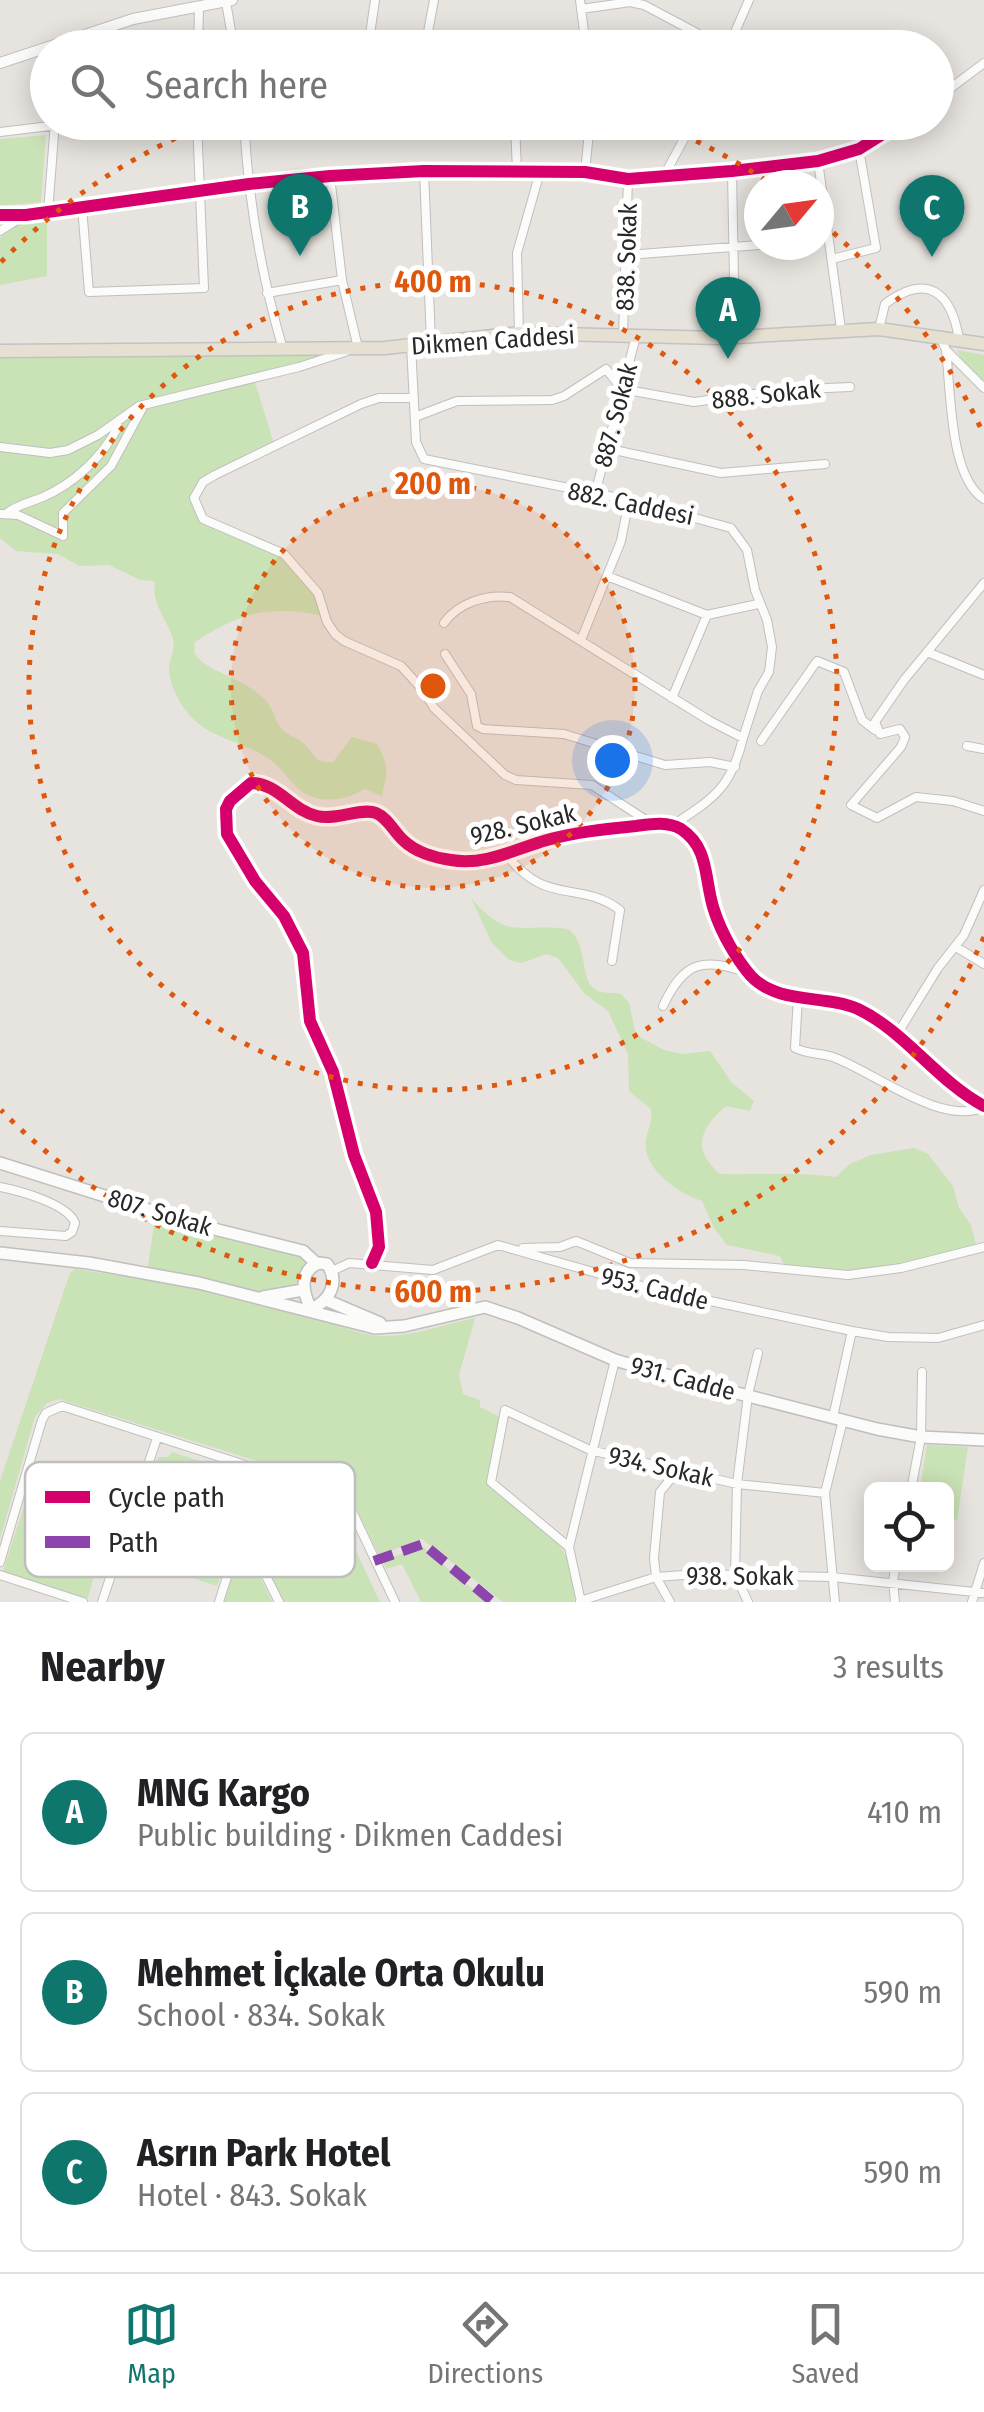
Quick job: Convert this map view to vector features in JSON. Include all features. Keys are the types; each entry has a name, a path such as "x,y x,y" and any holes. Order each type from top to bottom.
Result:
{"main road":[{"name":"Dikmen Caddesi","path":"0,351 358,348 518,333 718,338 879,329 983,341"},
{"name":"807. Sokak","path":"0,1163 190,1223 303,1251 316,1263"},
{"name":"931. Cadde","path":"0,1253 164,1276 375,1328 485,1307 615,1360 838,1419 922,1437 984,1440"},
{"path":"316,1263 327,1264 332,1271 333,1288 326,1300 311,1310 303,1290 309,1268 316,1263"},
{"path":"254,1298 303,1290"},
{"path":"326,1300 388,1327"}],"street":[{"path":"371,30 375,0"},
{"path":"429,30 434,0"},
{"path":"735,30 749,0"},
{"path":"101,30 229,1 232,30"},
{"path":"583,30 580,4 630,2 644,5 692,30"},
{"path":"199,30 200,7"},
{"path":"0,64 30,53"},
{"path":"954,86 984,63"},
{"path":"0,132 30,128"},
{"path":"48,212 54,140"},
{"path":"82,207 89,292 204,288 197,140"},
{"path":"245,140 267,293 282,346"},
{"path":"516,140 516,172"},
{"path":"585,172 588,140"},
{"path":"664,174 682,140"},
{"path":"0,215 26,215 330,176 424,171 585,172 628,179 732,172 818,160 859,149 873,140"},
{"path":"834,258 876,248 859,149"},
{"path":"818,160 819,170"},
{"path":"424,171 431,342"},
{"path":"518,333 517,253 540,172"},
{"path":"732,172 734,280"},
{"path":"0,447 60,452 86,442 144,404 300,367 358,348 342,280 330,176"},
{"name":"838. Sokak","path":"628,179 630,336"},
{"path":"0,230 26,215"},
{"path":"627,255 744,247"},
{"path":"832,260 841,330"},
{"path":"267,293 342,280"},
{"path":"879,329 885,304 902,291 916,287 932,290 952,308 959,339"},
{"name":"887. Sokak","path":"595,494 622,388 630,336"},
{"path":"940,336 946,350 960,463 972,490 984,499"},
{"name":"882. Caddesi","path":"411,345 418,450 424,459 629,500 730,528 747,550 758,604 767,620 772,657 735,767"},
{"path":"946,350 984,388"},
{"name":"888. Sokak","path":"415,417 458,401 552,400 603,369 610,370 622,388 694,402 782,390 850,387"},
{"path":"414,398 378,398 274,444 203,482 194,506 208,523 284,554 318,593 326,622 336,634 344,641 394,660 423,690 434,708 506,776 592,785 652,824"},
{"path":"4,513 63,536 61,521 65,510 111,466 144,404"},
{"path":"4,513 48,495 74,478 107,446 117,422"},
{"path":"605,448 721,472 826,464"},
{"path":"582,640 621,541 629,500"},
{"path":"607,576 707,614 758,604"},
{"path":"875,730 874,722 984,583"},
{"path":"444,623 458,608 500,596 510,598 742,738"},
{"path":"672,698 707,614"},
{"path":"927,652 984,675"},
{"path":"444,654 470,694 477,726"},
{"path":"762,741 817,661 844,672 862,720 880,734 900,729 906,736 901,747 850,804 877,818 916,797 953,801 984,811"},
{"path":"467,737 477,726"},
{"path":"477,726 564,734 665,765 710,762 735,767 716,796 673,825 701,850 714,910 749,973"},
{"path":"968,746 984,749"},
{"name":"928. Sokak","path":"372,1263 380,1236 376,1212 354,1155 332,1072 310,1021 303,953 284,916 232,846 226,834 226,810 242,788 251,782 263,783 307,813 320,817 379,814 415,850 450,860 488,860 582,832 673,825"},
{"path":"505,854 526,878 540,886 604,901 620,910 612,961"},
{"path":"896,1036 938,968 956,947 981,905 984,890"},
{"path":"956,947 984,964"},
{"path":"663,1006 674,986 698,966 709,962 749,973 775,992 858,1009 896,1036 948,1084 984,1107"},
{"path":"798,997 795,1048 832,1057 903,1096 955,1112 973,1112 984,1107"},
{"path":"0,1186 66,1211 75,1223 66,1236 0,1230"},
{"path":"516,1248 560,1247 576,1242 630,1263 744,1265 848,1275 901,1268 984,1246"},
{"name":"953. Cadde","path":"332,1271 349,1263 433,1270 498,1245 654,1288 852,1332 938,1338 984,1325"},
{"path":"835,1602 825,1492 852,1332"},
{"path":"748,1602 735,1574 736,1484 758,1353"},
{"path":"569,1548 615,1360"},
{"path":"913,1482 922,1437 922,1372"},
{"path":"30,1462 46,1413 62,1406 234,1462"},
{"name":"934. Sokak","path":"569,1548 491,1482 506,1410 590,1450 736,1484 825,1492"},
{"path":"150,1462 158,1438"},
{"path":"670,1602 656,1577 654,1558 660,1492 678,1470"},
{"path":"0,1562 25,1477"},
{"path":"355,1518 394,1602"},
{"name":"938. Sokak","path":"569,1548 580,1601 656,1577 735,1574 832,1576 893,1581 972,1597 984,1593"},
{"path":"972,1597 983,1568"},
{"path":"895,1572 895,1602"},
{"path":"0,1575 83,1602"},
{"path":"102,1602 111,1577"},
{"path":"219,1602 227,1577"},
{"path":"266,1577 279,1602"}],"green space":[{"path":"30,136 30,140 46,140 41,202 0,206 0,139"},
{"path":"47,217 47,276 0,285 0,238 23,222"},
{"path":"358,348 254,379 274,444 197,490 198,513 273,547 318,593 325,616 288,611 257,613 228,623 195,642 194,653 208,666 257,693 269,704 282,729 322,761 333,762 352,737 377,744 386,770 382,796 365,789 327,800 307,794 262,755 206,729 187,712 171,681 174,642 157,604 155,581 140,580 109,565 79,566 58,554 16,551 0,538 0,351"},
{"path":"957,350 984,355 984,383 962,360"},
{"path":"471,898 506,926 568,929 579,944 591,985 599,991 621,994 629,1003 636,1035 664,1050 682,1054 710,1051 732,1083 754,1101 750,1111 726,1106 705,1131 705,1156 720,1174 836,1177 850,1164 871,1155 914,1148 928,1154 953,1186 977,1248 901,1268 848,1275 786,1268 780,1256 727,1245 702,1201 673,1186 649,1160 646,1140 651,1109 629,1091 628,1054 608,1011 585,994 558,958 547,954 521,963 509,960 492,943"},
{"path":"156,1212 300,1256 309,1269 303,1290 254,1298 147,1273"},
{"path":"75,1269 252,1300 374,1335 407,1334 475,1318 459,1375 463,1394 480,1400 480,1407 500,1417 487,1482 533,1518 561,1548 575,1582 574,1602 503,1602 422,1539 379,1555 355,1505 355,1462 260,1462 59,1399 47,1403 35,1417 0,1539 0,1481 70,1273"},
{"path":"927,1445 968,1447 957,1520 954,1482 921,1482"},
{"path":"172,1452 203,1462 156,1462 158,1457 168,1457"},
{"path":"25,1503 25,1577 94,1577 87,1600 3,1571"},
{"path":"423,1547 488,1602 421,1602 402,1564 386,1569 383,1560"},
{"path":"355,1549 380,1602 284,1602 272,1577 355,1577"},
{"path":"189,1577 220,1577 217,1586"},
{"path":"231,1577 260,1577 272,1602 223,1602"}],"marked path":[{"path":"374,1561 423,1544 493,1602"}],"cycle path":[{"path":"0,215 26,215 330,176 424,171 585,172 628,179 732,171 818,161 859,149 873,140"},
{"path":"372,1263 379,1247 376,1212 354,1155 333,1072 310,1021 303,953 284,916 255,881 227,834 226,809 251,783 269,787 317,816 376,813 413,848 451,860 488,859 591,831 653,824 676,826 697,845 717,918 751,976 774,991 858,1009 891,1030 951,1084 984,1106"}],"place":[{"name":"Mehmet İçkale Orta Okulu","path":"300,256"},
{"name":"Asrın Park Hotel","path":"932,257"},
{"name":"MNG Kargo","path":"728,359"}]}
